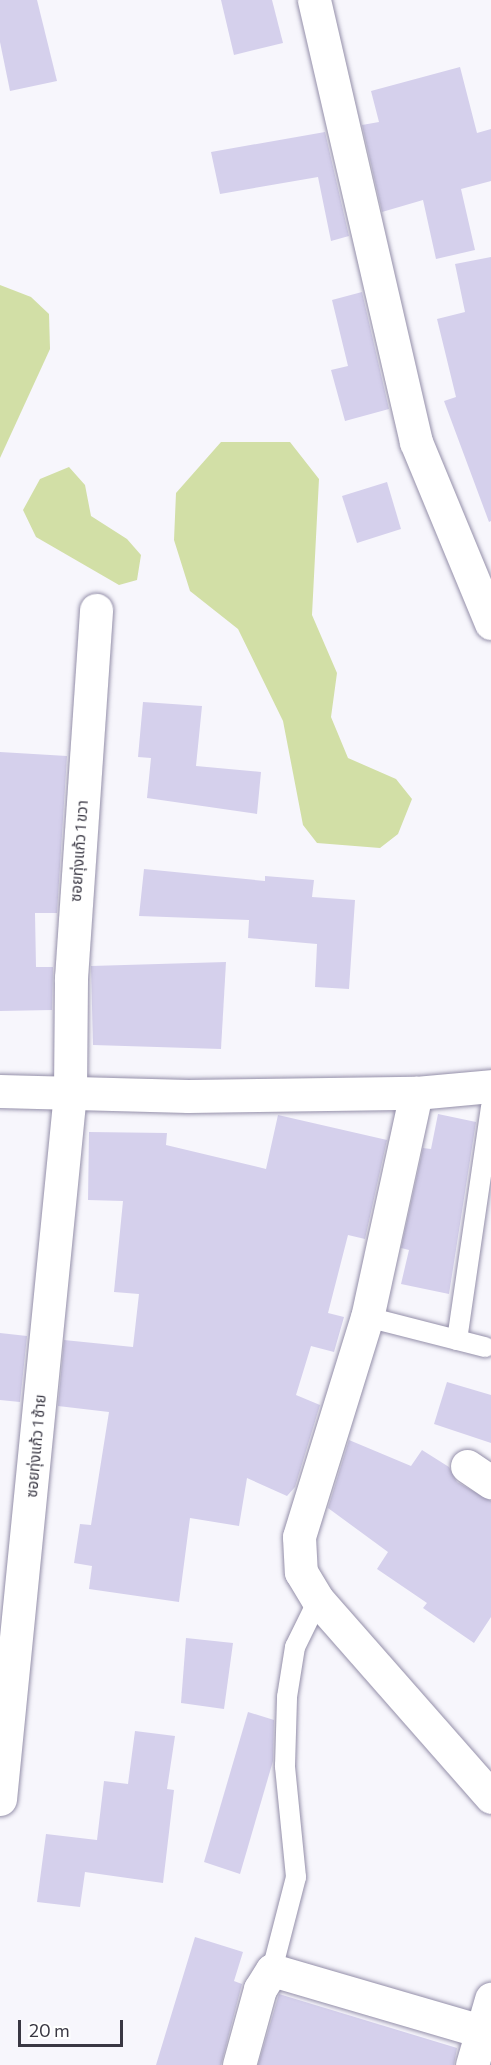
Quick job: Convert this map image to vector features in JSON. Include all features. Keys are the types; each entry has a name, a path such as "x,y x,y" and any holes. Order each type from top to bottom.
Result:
{"street":[{"path":"314,0 416,442 491,623"},
{"name":"ซอยทุ่งแก้ว 1 ขวา","path":"70,1093 71,966 96,610"},
{"path":"0,1091 416,1094 491,1086"},
{"name":"ซอยทุ่งแก้ว 1 ซ้าย","path":"0,1799 70,1093"},
{"path":"416,1094 367,1317 299,1537 301,1572 318,1600 491,1797"},
{"path":"239,2065 260,1989 272,1970 481,2031"},
{"path":"472,2065 491,1998"}],"lane":[{"path":"457,1340 491,1106"},
{"path":"367,1317 484,1347"},
{"path":"272,1970 296,1876 285,1766 287,1696 295,1647 318,1600"}],"green space":[{"path":"0,285 31,297 49,314 50,349 0,458"},
{"path":"221,442 290,442 319,479 312,615 337,673 331,717 348,758 396,779 412,799 398,834 380,848 317,843 303,825 283,721 238,629 190,591 174,540 176,493"},
{"path":"69,467 85,485 91,516 127,539 141,555 137,580 119,585 36,537 23,510 40,479"}],"building":[{"path":"0,0 37,0 57,81 10,91 0,42"},
{"path":"221,0 272,0 283,43 234,55"},
{"path":"460,67 477,133 491,129 491,181 461,189 475,250 436,259 423,200 382,212 362,125 379,122 371,91"},
{"path":"325,132 349,236 331,241 318,177 220,194 211,152"},
{"path":"491,257 491,521 489,522 444,401 456,397 437,319 465,312 455,264"},
{"path":"362,292 389,409 345,421 331,370 348,366 332,300"},
{"path":"387,482 401,529 357,543 342,496"},
{"path":"143,702 202,706 196,766 261,772 257,814 147,798 151,758 138,757"},
{"path":"0,752 67,756 57,913 35,913 36,967 53,967 52,1010 0,1011"},
{"path":"144,869 265,881 265,876 314,880 312,897 355,900 349,989 315,987 317,944 248,938 249,920 139,916"},
{"path":"226,962 221,1049 93,1045 91,966"},
{"path":"438,1114 476,1122 449,1294 401,1284 409,1250 401,1248 423,1148 431,1149"},
{"path":"278,1115 387,1140 365,1239 348,1235 328,1313 344,1317 334,1352 311,1346 296,1395 320,1405 295,1487 287,1496 247,1478 239,1526 190,1518 179,1602 89,1589 92,1566 74,1563 80,1524 91,1525 109,1412 58,1406 64,1340 133,1347 139,1294 114,1292 123,1201 88,1200 89,1132 167,1133 166,1145 266,1169"},
{"path":"0,1333 27,1336 20,1402 0,1400"},
{"path":"447,1382 491,1395 491,1443 434,1424"},
{"path":"349,1440 411,1466 422,1450 449,1467 457,1482 491,1501 491,1617 474,1643 423,1608 427,1603 377,1569 388,1552 328,1508"},
{"path":"186,1638 233,1643 224,1709 181,1703"},
{"path":"248,1712 274,1720 273,1761 240,1874 204,1862"},
{"path":"135,1731 175,1736 167,1789 174,1790 163,1883 85,1872 80,1907 37,1902 46,1834 97,1840 104,1781 128,1784"},
{"path":"195,1937 243,1952 234,1981 242,1984 221,2065 156,2065"},
{"path":"279,1994 457,2048 454,2065 258,2065"}]}
